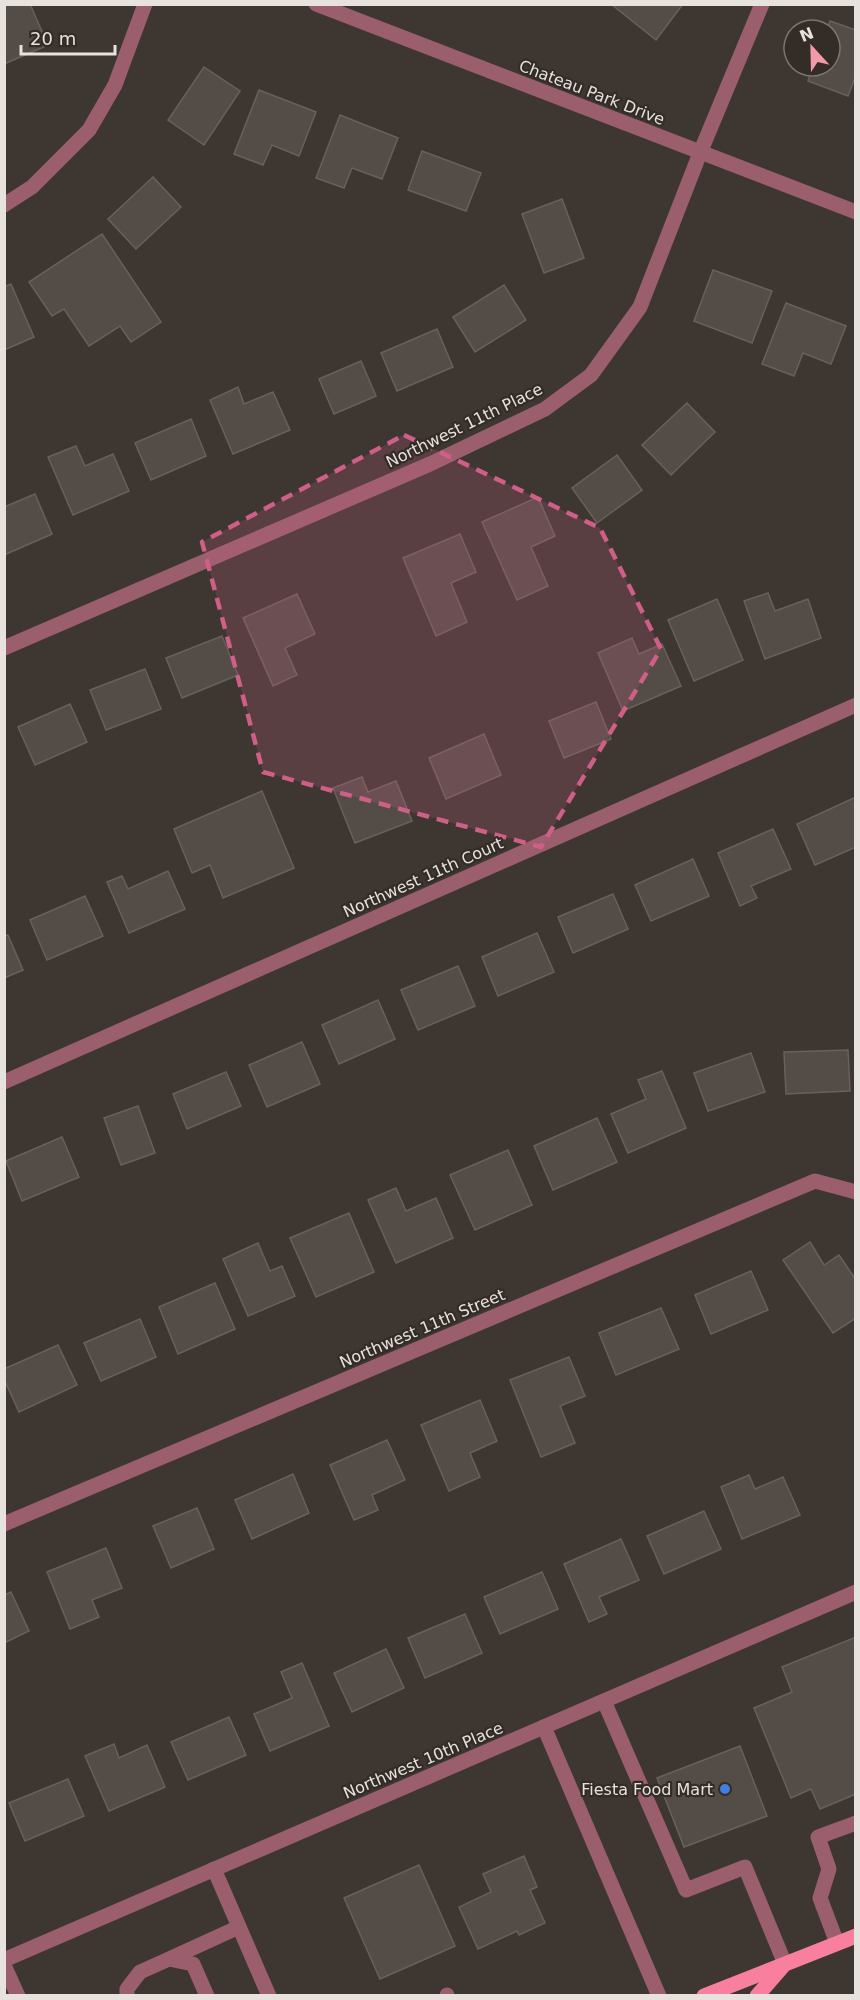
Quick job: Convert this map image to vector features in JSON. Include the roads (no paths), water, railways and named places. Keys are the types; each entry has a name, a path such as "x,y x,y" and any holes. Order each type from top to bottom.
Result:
{"main road":[{"path":"704,1995 855,1936"},
{"path":"757,1995 785,1964"}],"street":[{"path":"4,204 32,187 89,130 116,85 145,4"},
{"name":"Chateau Park Drive","path":"316,4 855,212"},
{"name":"Northwest 11th Place","path":"4,648 430,464 545,409 591,375 640,307 700,153 762,4"},
{"name":"Northwest 11th Court","path":"4,1082 855,705"},
{"name":"Northwest 11th Street","path":"4,1524 814,1181 855,1192"},
{"name":"Northwest 10th Place","path":"4,1962 855,1592"},
{"path":"604,1701 686,1890 745,1867 785,1964"},
{"path":"544,1727 659,1995"},
{"path":"837,1943 820,1898 830,1869 818,1838 855,1823"},
{"path":"214,1869 269,1995"},
{"path":"127,1995 127,1989 140,1971 239,1927"},
{"path":"169,1959 193,1964 207,1995"},
{"path":"4,1962 18,1995"}],"place":[{"name":"Fiesta Food Mart","path":"725,1789"}]}
